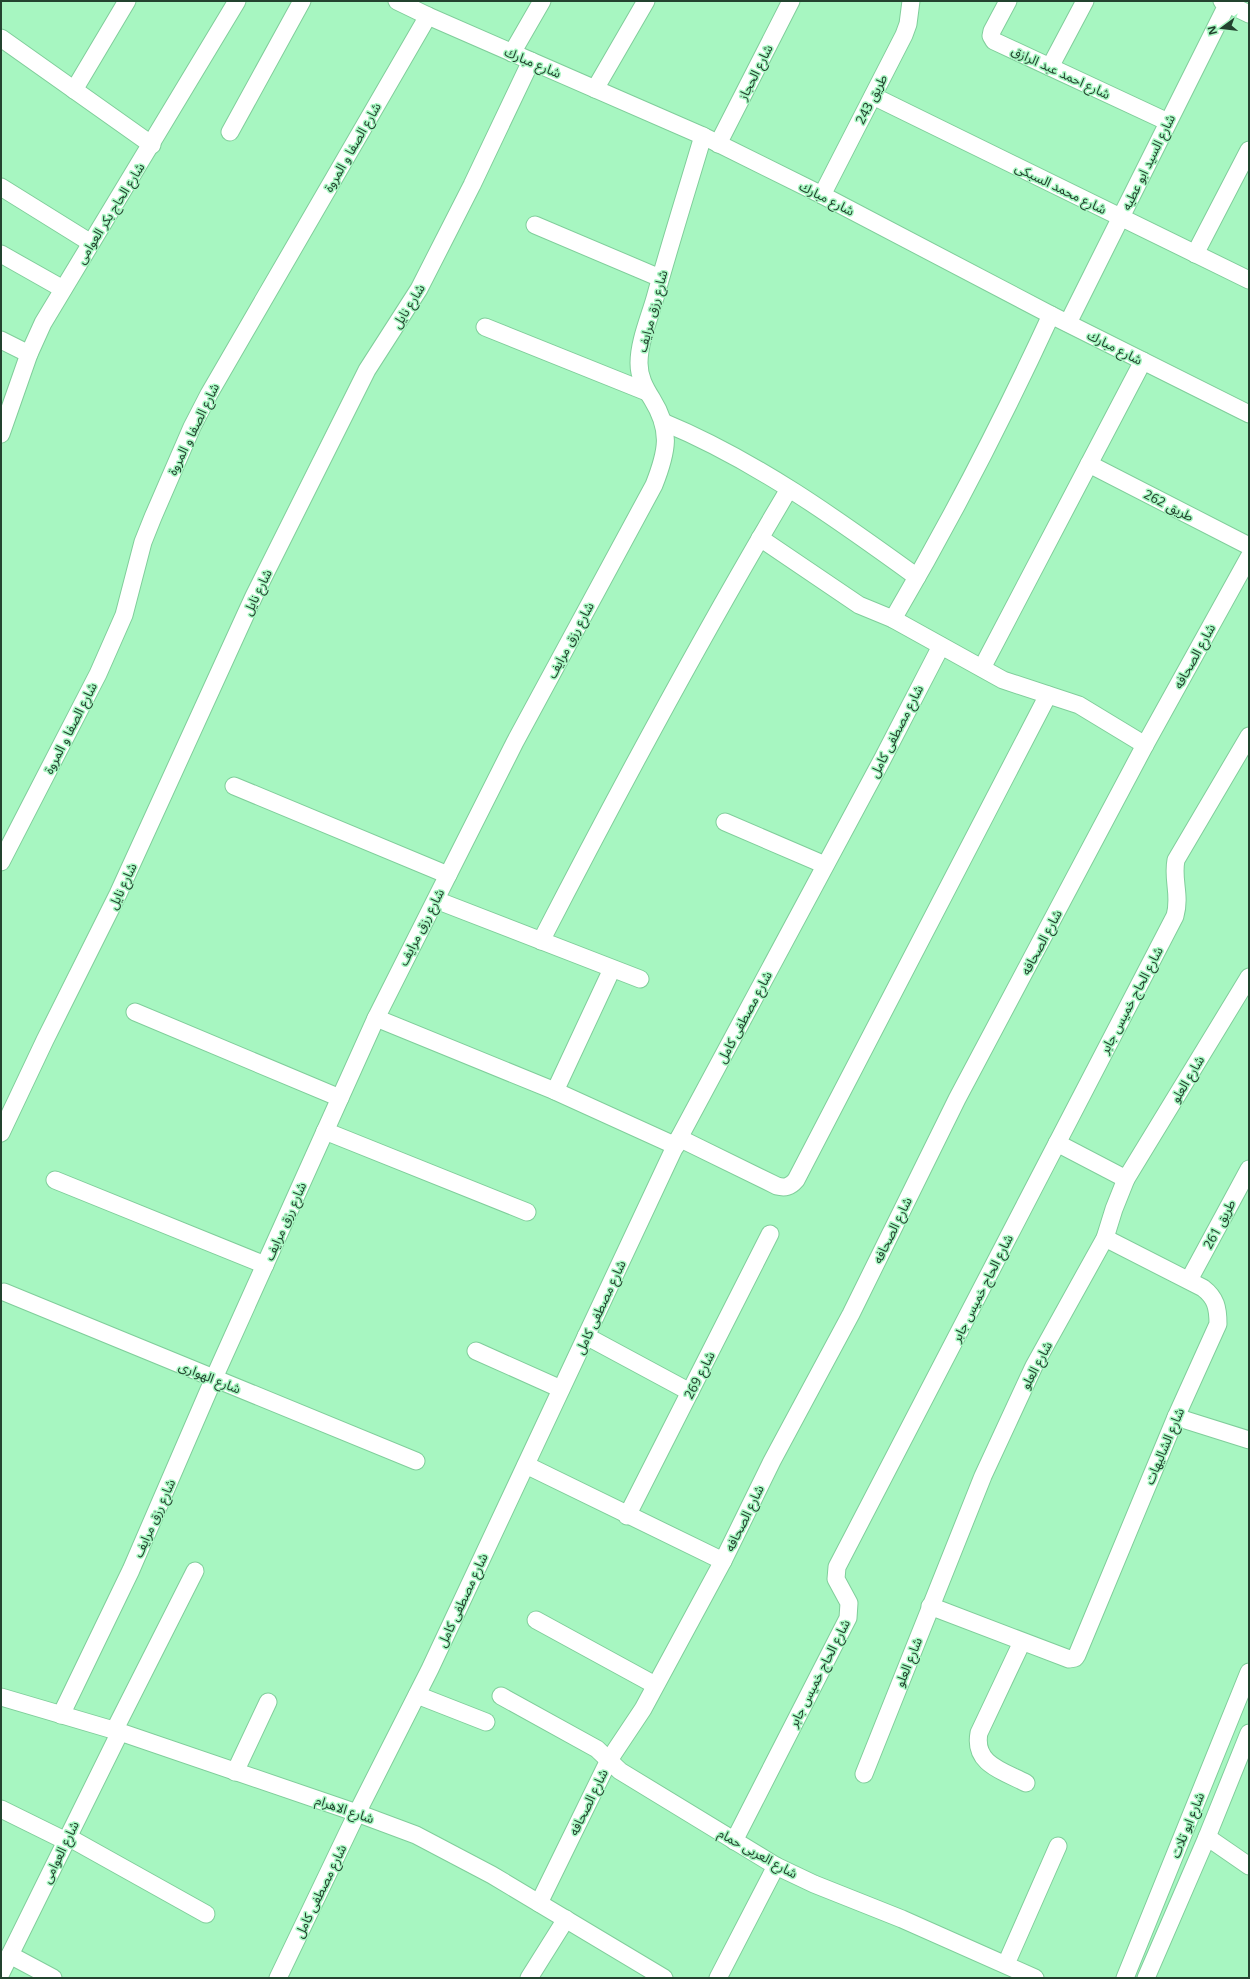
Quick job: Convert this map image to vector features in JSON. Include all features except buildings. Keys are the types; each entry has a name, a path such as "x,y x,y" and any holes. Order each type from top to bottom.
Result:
{"street":[{"path":"74,90 127,1"},
{"name":"شارع الحاج بكر العوامى","path":"1,434 29,354 43,323 152,145 237,1"},
{"path":"230,132 302,1"},
{"name":"شارع مبارك","path":"397,1 414,5 428,16 703,136 822,195 1051,315 1249,414"},
{"path":"512,53 542,1"},
{"path":"595,89 646,1"},
{"name":"شارع الحجاز","path":"718,144 791,1"},
{"name":"طريق 243","path":"822,195 904,36 908,24 911,1"},
{"name":"شارع احمد عبد الرازق","path":"1008,1 992,31 991,36 994,41 1168,122"},
{"path":"1050,67 1085,1"},
{"path":"1226,2 1249,14"},
{"name":"شارع السيد ابو عطيه","path":"1068,323 1226,2"},
{"name":"شارع الصفا و المروة","path":"1,862 101,668 124,615 143,542 152,517 192,427 209,394 428,16"},
{"path":"1,38 152,145"},
{"name":"شارع نايل","path":"1,1133 118,894 265,574 368,370 419,289 472,185 531,61"},
{"name":"شارع محمد السبكى","path":"873,96 1249,280"},
{"name":"شارع رزق مرايف","path":"61,1715 131,1570 214,1378 376,1018 515,742 654,485 666,449 666,431 641,379 639,363 660,278 703,136"},
{"path":"1195,254 1249,150"},
{"path":"1,187 91,243"},
{"path":"535,225 660,278"},
{"path":"1,254 63,289"},
{"path":"893,619 965,491 1000,424 1051,315"},
{"path":"485,327 647,392"},
{"path":"1,340 29,354"},
{"path":"982,668 1143,361"},
{"path":"663,422 695,435 789,489 917,577"},
{"name":"طريق 262","path":"1089,464 1249,546"},
{"path":"542,941 611,805 676,684 789,489"},
{"path":"760,538 859,605 893,619 1003,680 1079,706 1145,745"},
{"name":"شارع الصحافه","path":"539,1904 609,1760 643,1709 723,1561 772,1461 851,1314 957,1099 1145,745 1249,557"},
{"name":"شارع مصطفى كامل","path":"278,1978 357,1813 417,1695 677,1142 941,646"},
{"path":"376,1018 677,1142 777,1186 784,1188 791,1186 796,1180 1048,695"},
{"name":"شارع الحاج خميس جابر","path":"734,1841 848,1618 849,1603 836,1579 837,1567 1175,916 1178,897 1174,869 1180,850 1249,736"},
{"path":"234,786 448,875"},
{"path":"726,822 825,865"},
{"path":"436,900 640,979"},
{"path":"555,1091 612,969"},
{"name":"شارع العلو","path":"864,1774 983,1476 1034,1366 1105,1238 1114,1209 1126,1179 1249,977"},
{"path":"135,1012 340,1098"},
{"path":"325,1131 527,1212"},
{"path":"1057,1143 1126,1179"},
{"name":"طريق 261","path":"1189,1280 1249,1169"},
{"path":"54,1180 265,1265"},
{"name":"شارع 269","path":"627,1516 770,1234"},
{"name":"شارع الشاليهات","path":"930,1606 1068,1659 1075,1658 1176,1417 1218,1324 1218,1309 1213,1296 1203,1288 1105,1238"},
{"name":"شارع الهوارى","path":"4,1292 416,1462"},
{"path":"586,1336 690,1392"},
{"path":"476,1351 561,1389"},
{"path":"1176,1417 1249,1440"},
{"path":"526,1465 627,1516 723,1561"},
{"name":"شارع العوامى","path":"1,1973 67,1839 195,1571"},
{"path":"536,1620 655,1685"},
{"path":"1022,1642 979,1733 977,1743 979,1751 992,1765 1026,1783"},
{"name":"شارع ابو تلات","path":"1125,1978 1249,1672"},
{"path":"417,1695 486,1722"},
{"name":"شارع العربى حمام","path":"501,1696 597,1749 620,1771 776,1866 1006,1964 1035,1978"},
{"name":"شارع الاهرام","path":"1,1697 117,1732 357,1813 416,1835 492,1875 664,1978"},
{"path":"235,1772 268,1702"},
{"name":"شارع ابو تلات","path":"1146,1978 1207,1837 1249,1733"},
{"path":"1,1809 67,1839 206,1914"},
{"path":"1207,1837 1249,1866"},
{"path":"1006,1964 1058,1846"},
{"path":"718,1978 776,1866"},
{"path":"529,1978 566,1919"},
{"path":"10,1955 52,1978"}]}
